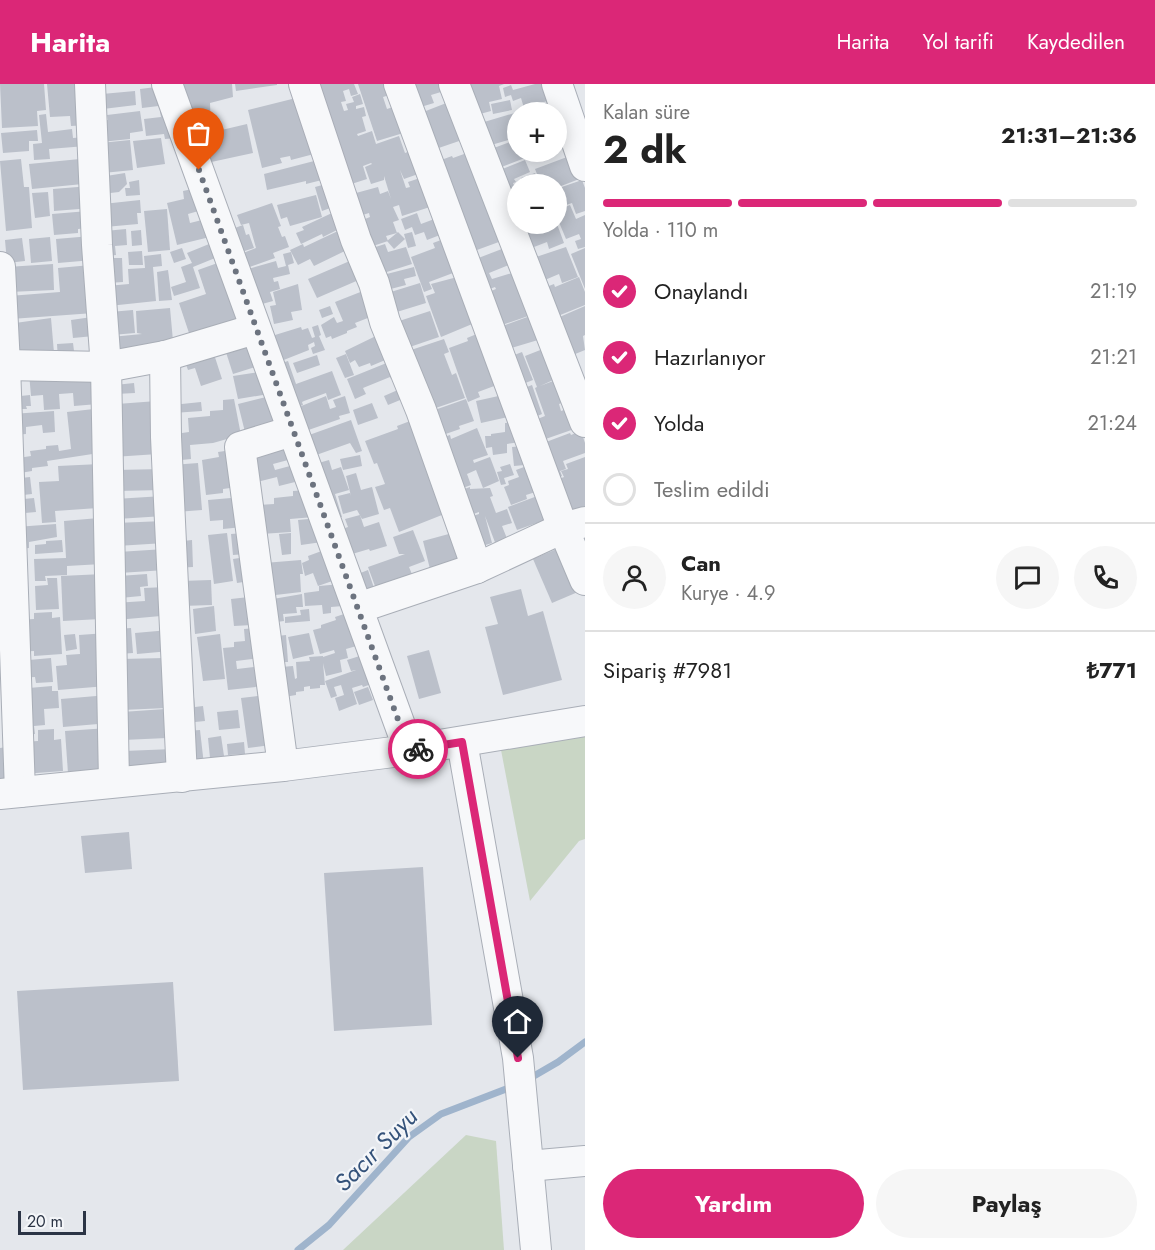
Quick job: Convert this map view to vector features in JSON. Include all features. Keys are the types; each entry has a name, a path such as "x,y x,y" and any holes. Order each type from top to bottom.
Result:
{"street":[{"path":"90,84 97,245 106,367 114,782"},
{"path":"167,84 409,750"},
{"path":"304,84 356,240 374,283 385,322 421,410 477,568"},
{"path":"399,84 574,525 585,580"},
{"path":"454,84 585,422"},
{"path":"557,84 585,166"},
{"path":"0,267 5,365 10,793 283,766 409,750 585,721"},
{"path":"5,365 106,367 165,356 255,329"},
{"path":"165,356 182,777"},
{"path":"283,766 240,447 292,431"},
{"path":"358,608 477,568 574,525"},
{"path":"462,742 518,1058 536,1250"},
{"path":"528,1166 585,1161"}],"green space":[{"path":"585,735 585,839 579,841 530,901 501,750"},
{"path":"466,1135 496,1141 504,1250 343,1250"}],"building":[{"path":"0,84 44,84 46,110 37,111 38,126 2,128"},
{"path":"47,84 84,84 88,125 71,126 70,116 50,117"},
{"path":"174,84 232,84 233,97 210,103 211,128 192,132"},
{"path":"235,84 277,84 277,85 236,91"},
{"path":"312,84 354,84 358,94 351,96 349,89 343,91 346,101 341,102 344,111 348,110 346,104 354,102 352,97 360,94 363,104 356,106 356,109 364,107 366,116 362,117 366,131 357,134 358,136 372,131 376,144 399,136 405,153 413,150 421,173 404,179 400,170 406,188 410,187 408,182 420,178 430,207 402,216 399,205 393,207 399,220 393,222 397,233 386,236 388,241 364,249 355,223 370,217 369,213 353,218 345,196 378,187 380,194 388,191 391,199 384,176 384,180 371,184 365,167 371,163 363,166 367,179 342,187"},
{"path":"358,84 393,84 396,93 383,97 387,109 402,104 410,131 377,141"},
{"path":"405,84 449,84 451,89 431,95 434,103 414,109"},
{"path":"460,84 504,84 499,86 502,99 489,102 491,111 469,117"},
{"path":"535,84 550,84 554,99 544,102 522,102 521,98 513,101 511,95 505,97 503,88 511,85 513,90"},
{"path":"164,86 167,105 142,108 140,89"},
{"path":"135,91 136,105 103,109 102,94"},
{"path":"300,97 314,154 291,160 290,156 280,158 282,163 262,168 248,110"},
{"path":"454,100 465,139 427,152 413,116"},
{"path":"510,100 510,102 507,102 507,111 493,114 491,104"},
{"path":"173,110 176,138 165,139 164,134 146,136 144,119 161,117 160,112"},
{"path":"140,111 143,131 130,133 130,139 101,142 98,120 108,120 107,115"},
{"path":"46,114 48,132 72,129 73,138 85,137 86,146 49,149 50,159 34,160 33,144 42,143 39,115"},
{"path":"507,115 507,140 481,148 474,125"},
{"path":"247,124 253,153 202,164 196,136"},
{"path":"567,129 571,142 567,143"},
{"path":"37,130 38,141 29,141 29,151 3,153 1,133"},
{"path":"161,138 165,164 137,168 133,141"},
{"path":"130,140 133,170 103,173 100,143"},
{"path":"507,143 507,162 514,162 491,171 483,152"},
{"path":"475,150 507,239 466,254 433,163"},
{"path":"575,154 582,178 567,184 567,174 537,174 535,169 554,162 567,162 567,157"},
{"path":"90,158 93,183 32,189 29,164"},
{"path":"21,159 24,187 29,187 32,228 6,231 0,161"},
{"path":"318,160 322,180 306,184 306,181 267,190 264,174"},
{"path":"520,162 526,162 530,172 507,174 507,198 502,200 492,173"},
{"path":"125,173 127,184 119,192 102,194 100,177"},
{"path":"139,180 140,195 126,196 125,188 130,188 129,182"},
{"path":"582,180 585,188 585,211 576,214 572,203 567,205 567,185"},
{"path":"326,184 333,207 322,211 315,187"},
{"path":"90,186 92,208 54,211 53,189"},
{"path":"197,188 202,210 188,214 190,223 210,218 214,236 177,245 167,203 184,199 183,191"},
{"path":"48,192 50,216 35,218 32,193"},
{"path":"316,195 322,217 290,226 287,217 281,219 277,205"},
{"path":"140,200 141,213 137,213 138,224 105,227 103,204"},
{"path":"272,203 281,226 278,227 289,247 273,253 275,258 238,271 233,257 256,248 249,223 241,225 237,215"},
{"path":"570,205 576,219 585,215 585,247 578,249 575,241 581,239 579,234 566,239 564,234 567,234 567,206"},
{"path":"167,209 170,250 148,252 144,211"},
{"path":"88,211 89,228 78,229 78,233 54,235 52,214"},
{"path":"332,213 339,229 301,244 296,233 304,230 302,227"},
{"path":"417,213 421,224 437,218 461,270 429,282 432,289 424,292 411,257 435,248 433,243 441,240 440,235 427,240 424,232 415,235 412,227 405,230 401,219"},
{"path":"243,225 254,248 232,255 224,232"},
{"path":"126,229 127,245 115,246 116,255 108,256 105,231"},
{"path":"141,230 142,245 132,246 131,231"},
{"path":"340,230 349,249 314,266 310,259 298,265 290,250 303,244 304,247"},
{"path":"398,232 405,239 394,249 387,241"},
{"path":"412,232 416,246 408,248 404,234"},
{"path":"561,234 564,243 549,249 547,242 521,252 515,236"},
{"path":"91,236 93,260 58,263 56,239"},
{"path":"50,237 52,261 31,263 29,239"},
{"path":"22,238 25,261 7,263 5,240"},
{"path":"214,242 220,256 193,267 200,288 174,296 171,287 186,282 181,267 192,263 187,253"},
{"path":"385,244 388,252 406,247 412,264 374,276 366,250"},
{"path":"507,247 514,263 489,273 492,279 512,273 534,314 493,328 481,295 496,289 495,287 479,293 468,262"},
{"path":"566,247 578,277 562,283 559,274 533,285 524,261"},
{"path":"182,248 186,259 174,263 170,252"},
{"path":"585,248 585,289 571,254"},
{"path":"142,251 143,265 129,265 128,252"},
{"path":"291,252 294,263 288,265 290,274 273,278 274,282 278,281 280,289 270,292 273,301 251,307 241,271 276,261 278,268 286,266 283,254"},
{"path":"161,254 162,266 153,267 156,301 109,306 107,286 129,284 128,269 145,268 144,256"},
{"path":"107,258 122,258 123,282 108,283"},
{"path":"226,260 242,322 191,339 179,303 206,294 198,270"},
{"path":"352,260 361,279 317,298 308,279"},
{"path":"53,264 54,290 9,292 7,267"},
{"path":"91,265 94,313 11,319 9,296 60,292 58,268"},
{"path":"414,267 416,276 404,279 406,285 379,292 375,277"},
{"path":"168,270 172,300 159,301 157,272"},
{"path":"461,276 477,322 441,337 426,296 435,293 431,284"},
{"path":"579,277 585,292 585,305 548,320 536,291 554,284 555,287"},
{"path":"420,283 426,303 387,315 381,295"},
{"path":"298,284 302,310 291,312 293,320 274,324 270,306 276,305 273,292"},
{"path":"368,289 378,314 355,323 357,327 347,333 332,339 331,336 326,338 321,325 334,317 337,323 343,321 335,302"},
{"path":"330,306 333,314 322,318 319,310"},
{"path":"585,306 585,335 583,336 585,350 563,359 548,322"},
{"path":"170,308 173,341 137,346 137,352 124,359 111,337 142,334 137,333 136,311"},
{"path":"133,310 135,333 112,335 110,312"},
{"path":"430,311 439,337 401,350 393,323"},
{"path":"530,316 538,340 501,351 494,329"},
{"path":"92,317 94,336 73,338 71,320"},
{"path":"51,318 54,353 12,357 8,324"},
{"path":"318,325 321,335 319,336 325,350 313,354 311,348 315,346 314,342 308,345 309,350 271,365 262,339 301,327 302,330 308,328 312,338 315,337 312,327"},
{"path":"484,331 505,382 478,392 480,397 468,402 449,348 468,341 467,338"},
{"path":"380,334 390,358 371,366 370,363 359,367 355,360 350,363 345,351"},
{"path":"248,335 258,366 233,374 223,343"},
{"path":"444,339 449,352 444,354 452,375 456,373 465,398 424,412 402,353"},
{"path":"73,343 75,359 58,361 57,344"},
{"path":"548,347 560,377 540,386 561,378 569,400 559,404 561,411 573,407 580,427 537,442 530,422 545,416 525,356"},
{"path":"212,348 222,379 201,386 195,368 188,370 183,356"},
{"path":"522,352 533,380 515,387 504,359"},
{"path":"346,354 354,375 345,378 336,358"},
{"path":"317,355 320,365 297,373 293,363"},
{"path":"288,361 296,384 332,371 341,395 328,400 326,393 288,410 272,366"},
{"path":"389,362 396,377 391,379 390,377 363,388 366,394 355,399 347,379"},
{"path":"265,371 269,394 238,399 233,376"},
{"path":"29,373 96,375 98,404 74,406 73,393 59,394 60,409 44,410 43,395 31,396"},
{"path":"134,383 135,393 116,394 115,385"},
{"path":"532,385 542,414 528,420 517,391"},
{"path":"400,389 405,398 388,405 384,396"},
{"path":"30,395 31,406 26,406 27,409 12,409 11,397"},
{"path":"274,395 282,428 246,436 238,404"},
{"path":"503,395 508,417 481,423 476,401"},
{"path":"326,396 330,409 336,407 333,400 345,396 350,413 339,416 340,419 297,434 289,411"},
{"path":"234,399 241,435 213,443 190,445 191,459 172,461 175,434 189,432 188,418 210,416 210,411 223,410 223,400"},
{"path":"466,399 474,421 459,426 460,429 434,438 426,413"},
{"path":"157,401 158,454 113,457 117,404"},
{"path":"201,402 202,411 173,413 172,405"},
{"path":"372,403 378,418 358,425 353,410"},
{"path":"94,409 99,453 47,461 48,466 14,474 12,459 31,456 30,451 58,445 59,451 71,449 67,412"},
{"path":"54,411 55,432 43,433 42,425 26,427 26,434 13,435 12,414"},
{"path":"418,418 447,513 399,532 390,508 384,510 375,487 385,484 365,441 398,429 397,426"},
{"path":"351,420 362,451 356,453 350,443 305,459 298,439"},
{"path":"518,422 520,442 507,444 507,453 493,455 492,447 486,448 485,436 505,432 505,423"},
{"path":"477,428 488,455 473,460 474,463 490,457 499,481 483,488 476,470 467,474 471,485 452,492 435,440 450,435 451,439"},
{"path":"581,431 585,453 563,461 566,469 560,471 562,476 551,480 538,445"},
{"path":"283,438 288,460 273,464 275,470 290,466 295,482 279,486 277,477 253,483 244,447"},
{"path":"523,446 525,465 514,466 512,447"},
{"path":"232,450 237,487 223,489 223,493 206,495 202,460 219,457 218,452"},
{"path":"360,455 362,466 343,470 340,459"},
{"path":"585,457 585,506 563,514 551,482 564,477 561,471 568,469 566,464"},
{"path":"329,460 332,470 341,467 349,490 335,494 342,517 328,521 308,466"},
{"path":"198,463 202,510 176,512 172,465"},
{"path":"100,464 98,508 55,511 56,522 42,523 39,482 59,481 58,466"},
{"path":"510,464 514,475 504,478 506,484 501,485 497,472 502,471 500,467"},
{"path":"524,467 528,478 537,475 542,490 526,495 527,499 511,505 504,487 509,485 508,481 519,477 516,470"},
{"path":"163,469 163,490 116,491 115,470"},
{"path":"356,473 361,490 372,487 379,514 362,519 357,510 343,514 338,496 350,493 351,496 346,476"},
{"path":"30,477 32,494 14,496 12,479"},
{"path":"470,487 470,489 490,488 493,496 490,497 496,513 507,509 512,523 502,526 508,541 496,545 485,516 492,543 473,549 463,519 479,514 479,512 462,518 453,493"},
{"path":"235,490 243,527 223,529 223,520 210,521 208,500 231,498 230,491"},
{"path":"307,490 314,517 290,519 291,532 261,534 258,505 274,504 274,498 293,496 293,491"},
{"path":"540,495 548,519 517,530 508,507"},
{"path":"163,496 164,516 117,519 115,499"},
{"path":"34,498 36,512 14,514 13,500"},
{"path":"360,515 364,527 379,522 387,546 342,557 334,532 348,527 345,519"},
{"path":"99,518 102,564 67,566 67,575 45,576 46,581 35,581 34,559 66,558 64,521"},
{"path":"319,518 322,542 301,545 298,520"},
{"path":"164,521 165,543 117,546 116,523"},
{"path":"56,524 57,537 29,542 29,548 18,549 16,527"},
{"path":"413,530 425,561 409,567 416,584 379,597 368,567 405,554 399,554 393,537"},
{"path":"456,532 465,565 431,573 423,541"},
{"path":"227,533 233,581 214,584 208,535"},
{"path":"244,533 246,554 233,555 231,534"},
{"path":"291,533 291,554 282,555 279,534"},
{"path":"62,540 63,552 35,554 35,545 46,544 46,541"},
{"path":"192,540 193,567 175,568 174,542"},
{"path":"559,548 585,589 552,603 533,559"},
{"path":"165,549 166,570 119,573 118,552"},
{"path":"327,549 338,579 318,586 313,573 305,576 302,563 309,560 308,556"},
{"path":"246,557 250,581 237,583 233,559"},
{"path":"301,560 303,574 300,574 301,592 267,596 264,563"},
{"path":"368,570 376,594 362,600 353,576"},
{"path":"103,574 101,619 63,621 61,576"},
{"path":"147,574 148,586 140,587 141,596 120,598 119,576"},
{"path":"47,578 57,578 59,609 36,610 35,586 48,585"},
{"path":"211,580 212,605 182,606 180,581"},
{"path":"341,584 343,606 331,607 331,613 323,614 322,605 305,606 304,593 319,591 319,586"},
{"path":"166,587 161,616 116,620 114,603 145,601 144,588"},
{"path":"521,589 528,616 543,611 562,680 503,695 485,627 498,624 490,597"},
{"path":"302,594 303,607 296,607 297,613 283,614 284,621 270,623 267,600"},
{"path":"249,597 252,625 234,626 231,599"},
{"path":"214,606 216,631 195,634 193,609"},
{"path":"309,609 310,621 285,623 285,617 301,615 300,610"},
{"path":"52,612 52,618 60,617 62,654 34,656 34,651 18,652 17,620 34,619 34,613"},
{"path":"350,612 360,645 346,649 348,658 340,660 342,672 326,676 323,663 325,685 310,689 310,686 304,687 304,691 296,692 296,695 284,697 281,667 293,666 295,679 297,678 296,662 310,661 309,657 323,657 335,653 334,650 320,654 313,630 336,620 335,617"},
{"path":"131,628 133,653 119,654 117,629"},
{"path":"256,628 260,658 236,661 237,669 262,666 264,686 228,690 223,648 234,647 234,642 245,641 244,629"},
{"path":"169,630 170,651 137,654 135,633"},
{"path":"107,633 107,686 58,690 56,666 67,665 66,655 80,654 79,635"},
{"path":"309,633 314,654 293,659 288,637"},
{"path":"75,634 77,649 66,651 64,635"},
{"path":"220,634 225,679 203,681 197,637"},
{"path":"286,635 288,662 280,662 277,636"},
{"path":"429,650 441,693 419,699 407,656"},
{"path":"366,654 377,682 352,688 357,704 339,711 335,698 344,695 341,685 334,687 337,696 331,698 325,681 356,670 351,671 347,660"},
{"path":"51,658 53,682 36,683 35,677 19,678 18,661"},
{"path":"165,658 167,708 122,710 120,659"},
{"path":"52,686 52,691 58,691 59,708 44,709 45,725 34,726 35,734 21,735 17,689"},
{"path":"368,687 373,700 359,705 354,692"},
{"path":"108,695 110,723 63,727 61,699"},
{"path":"265,695 271,745 248,748 241,698"},
{"path":"194,697 195,707 203,706 205,721 185,723 182,698"},
{"path":"165,709 167,738 123,740 122,712"},
{"path":"238,710 240,728 219,730 217,712"},
{"path":"108,728 110,770 68,773 65,731"},
{"path":"54,729 54,740 61,739 63,771 23,774 21,742 38,741 38,730"},
{"path":"200,730 204,765 190,766 186,731"},
{"path":"221,736 224,756 210,758 208,738"},
{"path":"244,742 245,754 228,755 227,744"},
{"path":"13,746 16,784 0,785 0,748"},
{"path":"173,749 174,768 126,770 124,751"},
{"path":"129,832 132,869 85,873 81,836"},
{"path":"423,867 432,1025 334,1031 324,873"},
{"path":"173,982 179,1081 23,1090 17,991"}],"waterway":[{"name":"Sacır Suyu","path":"527,1080 558,1062 585,1042"},
{"name":"Sacır Suyu","path":"298,1250 329,1225 409,1137 441,1114 514,1086"}],"way so far":[{"path":"199,170 409,750 418,749"}],"route":[{"path":"418,749 462,742 518,1058"}]}
